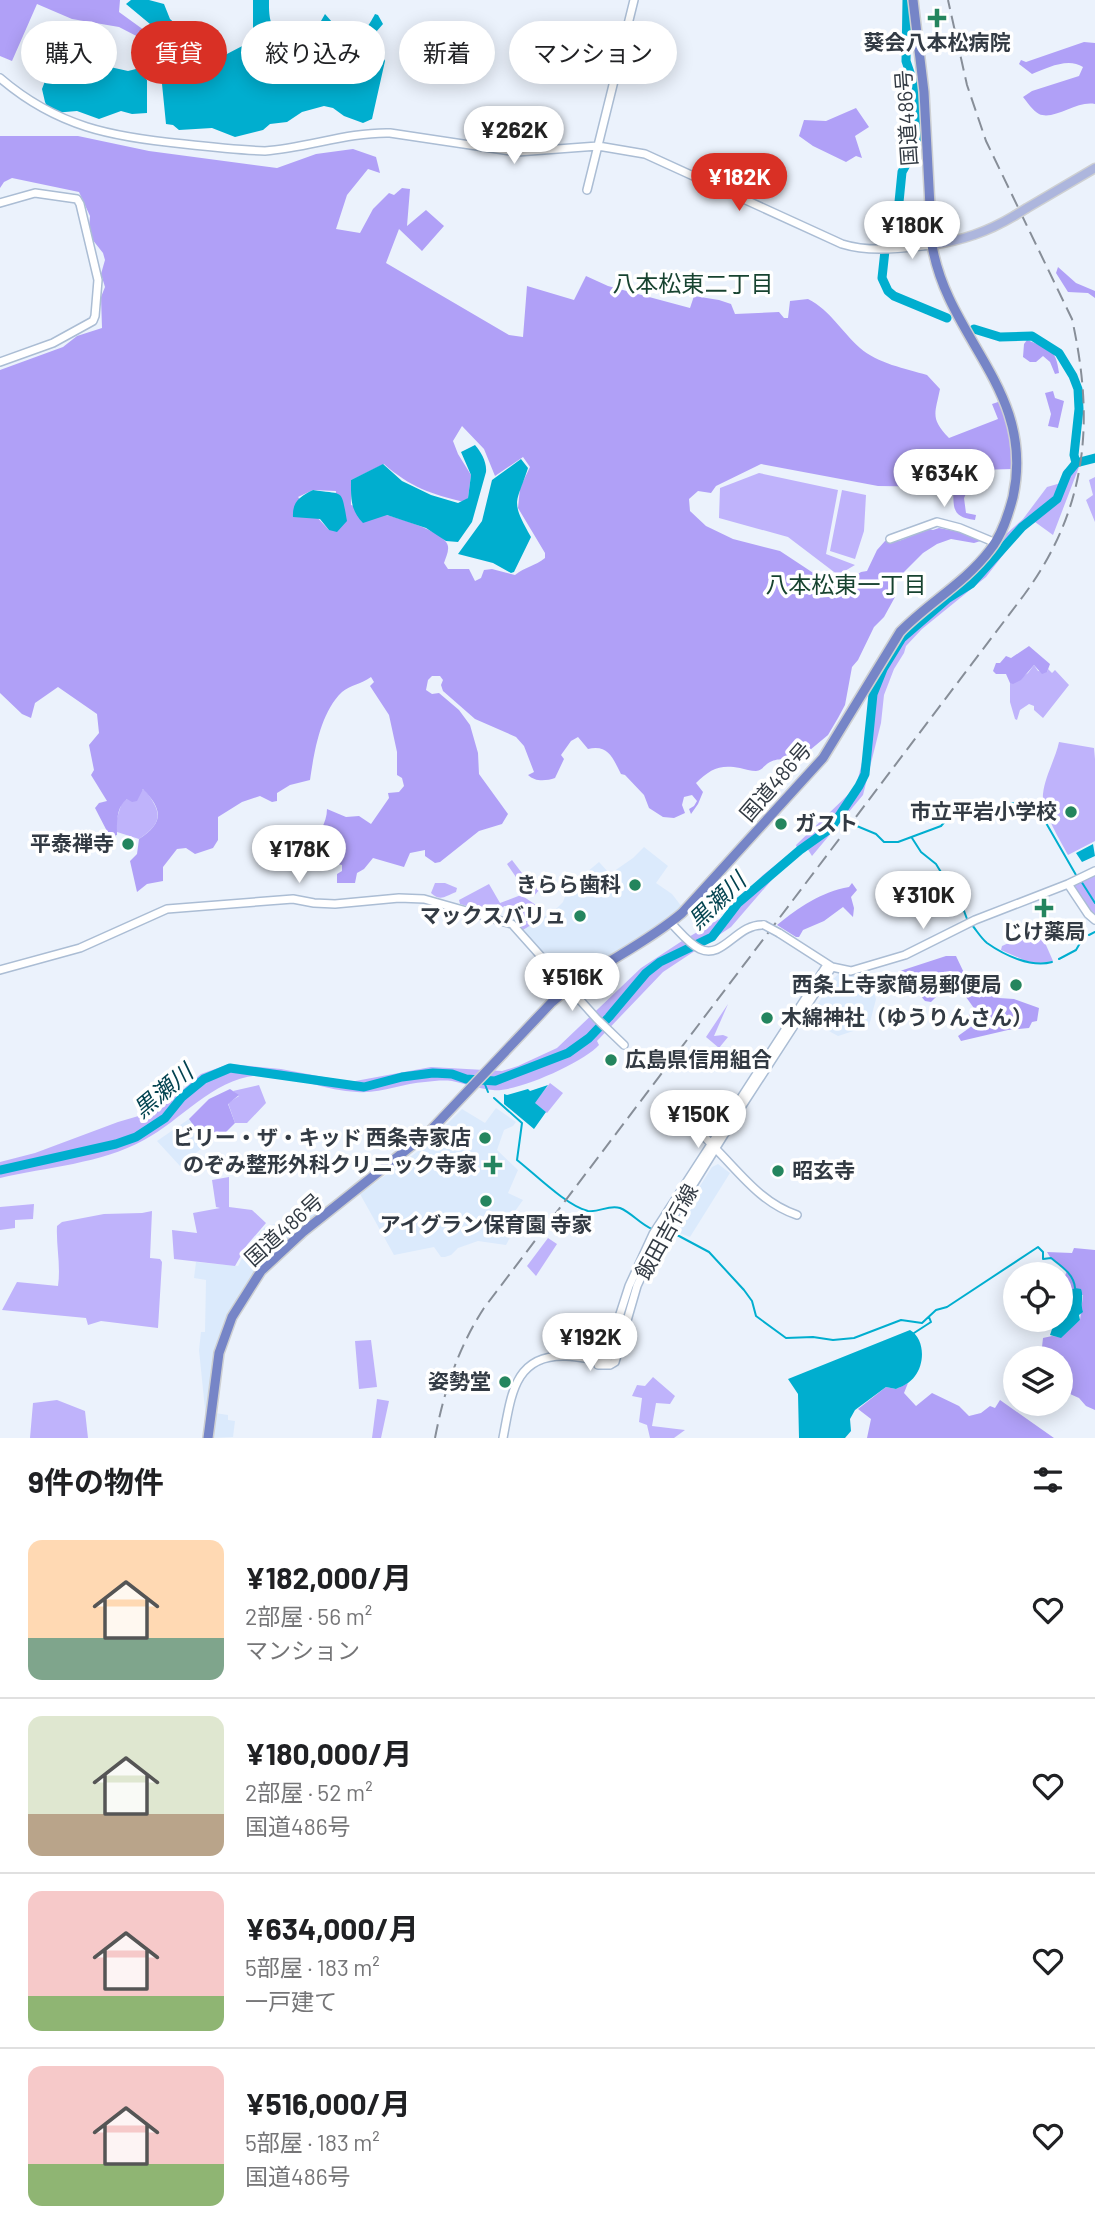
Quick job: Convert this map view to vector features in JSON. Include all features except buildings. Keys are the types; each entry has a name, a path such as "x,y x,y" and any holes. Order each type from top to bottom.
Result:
{"highway":[{"name":"国道486号","path":"208,1438 219,1353 232,1317 261,1271 298,1236 430,1131 491,1070 552,1002 569,988 671,923 816,766 900,632 972,570 996,542 1010,509 1017,474 1014,430 1004,396 943,287 935,266 924,92 913,0"}],"main road":[{"path":"932,245 962,240 997,226 1095,168"}],"street":[{"path":"587,190 634,0"},
{"path":"0,78 35,104 68,121 124,138 265,151 371,133 390,133 517,152 598,146 645,154 832,241 853,247 885,249 932,245"},
{"path":"0,203 35,193 77,199 98,280 93,321 53,343 0,362"},
{"path":"890,539 937,522 996,542"},
{"path":"671,923 699,949 711,950 722,948 745,928 764,925 830,966 849,972 897,958 989,914 1095,871"},
{"path":"1068,884 1095,920"},
{"path":"0,970 80,948 167,909 291,899 335,904 412,898 512,924 609,1032 624,1045"},
{"name":"飯田吉行線","path":"503,1438 511,1398 523,1371 532,1363 554,1357 603,1365 612,1360 645,1265 657,1243 714,1146 830,966"},
{"path":"682,1117 714,1146 761,1196 797,1215"}],"shaded area":[{"path":"0,0 120,0 119,12 131,21 131,33 117,27 117,21 72,19 37,4 30,21 21,21 21,40 12,61 0,56"},
{"path":"1084,42 1095,43 1095,104 1081,105 1052,115 1037,113 1023,97 1032,91 1079,76 1083,67 1064,63 1032,74 1019,64 1021,60 1026,62"},
{"path":"856,108 869,127 855,136 862,158 856,156 846,162 799,136 804,120 826,121"},
{"path":"0,136 78,136 149,151 277,168 316,154 353,149 376,157 380,173 368,169 347,195 336,229 360,233 373,209 389,193 394,195 402,188 410,189 407,226 426,210 444,226 422,251 399,229 386,263 509,335 523,337 527,286 574,300 586,276 608,286 690,308 694,296 719,300 731,304 735,314 779,312 784,318 788,318 790,301 808,299 823,309 853,342 867,353 892,365 927,375 940,389 936,420 949,438 998,419 992,404 1001,401 1010,435 1013,469 977,470 964,498 966,513 976,515 975,520 962,517 955,510 953,487 878,486 761,464 716,486 711,493 698,491 689,499 690,511 706,526 733,539 780,551 830,584 843,584 867,571 877,550 885,541 899,541 929,529 939,528 976,535 984,540 974,543 951,539 937,544 923,553 897,579 893,589 895,597 884,617 874,627 852,667 845,705 828,735 804,755 792,750 784,758 770,762 758,770 721,767 711,771 696,783 703,792 691,814 689,809 697,801 692,795 684,797 682,805 685,813 674,818 663,817 649,808 644,795 621,774 606,751 588,749 578,737 571,741 561,755 564,759 555,778 534,779 528,775 534,772 524,746 516,737 475,719 443,691 443,680 440,676 432,676 428,680 426,690 432,694 439,693 459,710 470,725 478,753 479,774 508,814 502,824 479,831 440,862 435,863 425,856 425,850 410,853 404,867 373,858 357,873 355,883 337,883 337,874 342,871 342,865 333,863 317,849 327,809 346,817 359,816 371,824 389,798 388,793 399,792 404,786 402,778 397,775 397,752 389,715 370,686 374,682 371,677 342,692 328,711 319,734 310,780 290,785 277,793 277,801 272,802 260,796 242,802 218,817 218,840 213,848 195,854 186,848 177,849 163,867 163,881 147,884 137,892 130,861 137,854 139,839 153,828 158,816 157,810 143,789 137,801 127,799 123,802 118,815 117,835 110,837 95,808 99,803 107,801 91,775 94,770 89,745 99,733 97,714 58,687 35,703 31,718 22,714 0,693 0,370 63,347 77,336 102,328 101,297 105,287 101,274 105,260 92,239 89,229 90,216 79,192 12,178 0,188","holes":["462,426 484,449 495,476 523,457 530,467 520,488 518,508 545,553 545,558 515,575 492,569 484,570 481,578 475,581 469,569 448,569 444,563 448,547 440,536 402,520 351,505 351,480 384,464 421,489 464,502 468,498 471,475 453,441","313,490 336,491 329,530 298,497"]},
{"path":"1058,267 1076,283 1095,291 1095,298 1088,293 1068,292 1056,273"},
{"path":"1027,340 1050,350 1056,359 1059,373 1055,374 1050,362 1043,356 1036,362 1030,362 1023,357"},
{"path":"1053,391 1055,398 1064,401 1058,428 1048,426 1051,414 1045,393"},
{"path":"1073,465 1079,467 1053,535 1035,522 1021,532 986,577 922,629 906,646 884,695 881,723 863,795 812,856 807,848 776,875 731,927 663,972 597,1041 599,1045 579,1060 533,1082 504,1090 442,1081 357,1092 279,1076 250,1076 217,1089 159,1131 110,1155 0,1178 0,1162 35,1153 159,1110 201,1074 229,1064 281,1069 350,1082 431,1067 502,1071 557,1048 641,968 721,918 763,875 797,848 796,845 856,787 863,758 869,695 902,637 983,566 1005,535 1023,519 1047,487 1061,483 1064,470"},
{"path":"759,473 838,490 826,554 855,565 838,575 788,537 719,518 720,488"},
{"path":"1095,477 1095,522 1086,500 1093,495 1089,480"},
{"path":"842,490 866,495 864,531 855,559 830,551"},
{"path":"1029,646 1050,664 1047,672 1042,674 1034,665 1021,680 1013,684 1006,674 996,674 993,671 996,663 1000,663 1006,656 1011,658"},
{"path":"1034,665 1038,671 1047,672 1048,669 1052,673 1055,670 1069,685 1043,718 1034,710 1034,706 1029,704 1020,710 1017,720 1010,702 1010,683 1028,673"},
{"name":"市立平岩小学校","path":"1059,742 1094,748 1095,759 1095,841 1068,855 1052,825 1043,800 1046,781"},
{"path":"144,789 157,810 158,816 153,827 139,839 117,832 117,818 122,802"},
{"path":"644,847 668,866 656,883 672,894 682,907 662,925 578,978 566,978 547,963 530,944 523,930 556,909 563,902 568,888 599,862 610,874"},
{"path":"512,860 539,890 534,896 520,883 507,864"},
{"path":"1095,873 1095,917 1074,890 1075,885"},
{"path":"435,883 445,883 457,888 456,892 438,897 431,893"},
{"path":"852,883 857,890 851,897 853,917 843,907 824,921 803,930 799,937 777,925 811,901 849,887"},
{"path":"489,884 500,903 521,895 542,909 544,917 523,930 517,923 523,914 507,906 504,906 498,915 460,904 459,900"},
{"path":"1039,929 1053,961 1033,964 1001,950 1002,946"},
{"path":"946,956 956,956 966,977 964,981 949,984 931,1002 925,1001 900,971"},
{"path":"838,974 868,974 876,999 869,1026 838,1036 809,1020 830,983"},
{"path":"979,986 999,998 1014,999 1039,1008 1037,1021 1032,1022 1029,1028 961,1041 958,1036 972,1026 974,1021 969,1015 976,1011 966,997"},
{"path":"728,1004 714,1036 728,1037 719,1048 706,1037"},
{"path":"550,1083 563,1093 547,1113 534,1103"},
{"path":"259,1085 266,1103 247,1123 235,1123 228,1103 239,1096 233,1091"},
{"path":"230,1089 239,1095 228,1104 235,1123 223,1135 207,1144 189,1119 209,1099"},
{"path":"703,1095 726,1111 715,1126 707,1127 691,1115 690,1112"},
{"path":"496,1108 516,1122 504,1130 497,1150 518,1170 508,1193 523,1200 513,1214 519,1221 506,1245 478,1241 458,1248 445,1257 441,1257 434,1247 394,1255 360,1194 425,1146 462,1109 485,1123"},
{"path":"189,1119 207,1144 180,1166 157,1141"},
{"path":"718,1164 730,1173 690,1237 672,1230 712,1167"},
{"path":"229,1177 229,1207 252,1210 266,1223 247,1245 235,1266 174,1259 172,1230 197,1233 193,1213 220,1208 216,1207 212,1180"},
{"path":"34,1204 33,1219 15,1220 15,1228 0,1230 0,1207"},
{"path":"329,1207 281,1246 240,1295 216,1353 206,1419 199,1350 201,1332 205,1332 206,1280 194,1278 196,1262 238,1266 249,1245 265,1227"},
{"path":"152,1211 150,1258 160,1259 162,1262 158,1328 101,1321 88,1325 86,1318 2,1310 17,1282 58,1286 57,1226 62,1222 104,1214"},
{"path":"548,1238 557,1244 536,1276 527,1266"},
{"path":"1074,1248 1095,1250 1095,1410 1073,1395 1073,1346 1042,1346 1043,1338 1061,1337 1067,1332 1073,1332 1073,1326 1080,1320 1083,1295 1073,1293 1073,1262 1056,1262 1047,1252 1072,1253"},
{"path":"371,1340 377,1387 359,1389 355,1341"},
{"path":"653,1377 675,1396 670,1404 656,1403 652,1426 685,1430 674,1438 650,1438 647,1425 639,1422 642,1398 632,1396 637,1385 645,1386"},
{"path":"908,1383 904,1393 916,1406 932,1393 959,1406 969,1416 981,1413 990,1406 995,1408 1000,1400 1003,1402 1003,1416 1023,1416 1054,1438 867,1438 871,1419 858,1409 886,1387 896,1389"},
{"path":"377,1399 389,1401 381,1438 372,1438"},
{"path":"57,1400 85,1411 88,1438 30,1438 33,1403"},
{"path":"215,1413 228,1415 228,1420 235,1421 233,1437 212,1438"}],"water":[{"path":"131,0 149,0 164,4 172,21 146,21 126,4"},
{"path":"253,0 269,0 271,21 253,21"},
{"path":"325,14 331,21 321,21"},
{"path":"375,14 381,21 371,21"},
{"path":"241,47 241,84 380,84 372,119 363,123 324,106 302,112 287,122 270,124 263,130 235,137 212,128 179,130 166,124 162,84 227,84 227,54"},
{"path":"117,69 131,70 131,84 147,84 147,113 132,114 121,111 99,119 77,111 53,113 48,109 42,89 44,84 117,84"},
{"path":"475,445 483,457 486,472 472,522 458,542 446,541 426,528 387,515 363,523 353,508 351,480 383,464 402,481 431,495 458,503 468,498 471,475 461,452"},
{"path":"521,459 528,468 517,502 520,516 531,537 514,572 511,573 493,563 458,554 482,521 492,480"},
{"path":"313,490 336,493 342,498 347,521 337,532 329,530 320,519 293,517 298,500"},
{"path":"1093,844 1095,856 1082,862 1076,853"},
{"path":"548,1085 535,1103 546,1112 534,1129 504,1104 504,1094 528,1089 530,1091"},
{"path":"1073,1289 1081,1289 1083,1312 1073,1327"},
{"path":"910,1330 919,1339 922,1352 921,1365 911,1381 896,1389 886,1387 855,1410 850,1419 851,1431 845,1438 799,1438 798,1394 788,1379"},
{"path":"1051,1332 1067,1332 1061,1338 1050,1335"}],"waterway":[{"path":"907,0 906,61 918,96 920,139 902,172 899,202 887,232 882,278 888,291 894,296 947,318"},
{"path":"974,329 1000,337 1032,336 1059,353 1078,389 1079,409 1074,455 1076,463"},
{"name":"黒瀬川","path":"0,1170 136,1137 165,1118 182,1097 204,1079 230,1068 364,1087 402,1077 433,1073 495,1081 568,1053 589,1038 646,973 660,962 712,937 738,903 800,850 831,828 865,774 873,694 883,669 902,638 947,599 971,584 1022,527 1057,499 1067,474 1076,463 1095,458"},
{"path":"852,824 876,834 884,842 898,842 941,826 955,810 989,808 1024,801 1038,809 1076,875"},
{"path":"912,838 921,852 936,864 950,887 957,892 967,919"},
{"path":"1081,881 1095,903"},
{"path":"972,925 987,943 1001,952 1027,962 1052,962"},
{"path":"1089,935 1095,932"},
{"path":"1059,959 1076,950 1083,938"},
{"path":"484,1082 488,1092"},
{"path":"494,1098 522,1123 517,1160 561,1197 588,1211 620,1208 652,1229"},
{"path":"667,1233 679,1236 709,1252 744,1290 752,1301 756,1316 786,1338 854,1338 901,1320 922,1323 936,1310 947,1307 1038,1247 1043,1252 1043,1259 1051,1258 1066,1271 1075,1288"},
{"path":"914,1333 931,1322 929,1317"}],"railway":[{"path":"435,1438 453,1370 484,1308 1024,595 1045,563 1073,497 1084,429 1079,357 1072,319 986,141 967,85 948,0"}],"place":[{"name":"葵会八本松病院","path":"937,18"},
{"name":"市立平岩小学校","path":"1071,812"},
{"name":"ガスト","path":"781,824"},
{"name":"平泰禅寺","path":"128,844"},
{"name":"きらら歯科","path":"635,885"},
{"name":"じけ薬局","path":"1044,908"},
{"name":"マックスバリュ","path":"580,916"},
{"name":"西条上寺家簡易郵便局","path":"1016,985"},
{"name":"木綿神社（ゆうりんさん）","path":"767,1018"},
{"name":"広島県信用組合","path":"611,1060"},
{"name":"ビリー・ザ・キッド 西条寺家店","path":"485,1138"},
{"name":"のぞみ整形外科クリニック寺家","path":"493,1165"},
{"name":"昭玄寺","path":"778,1171"},
{"name":"アイグラン保育園 寺家","path":"486,1201"},
{"name":"姿勢堂","path":"505,1382"}],"district":[{"name":"八本松東二丁目","path":"693,284"},
{"name":"八本松東一丁目","path":"846,585"}]}
